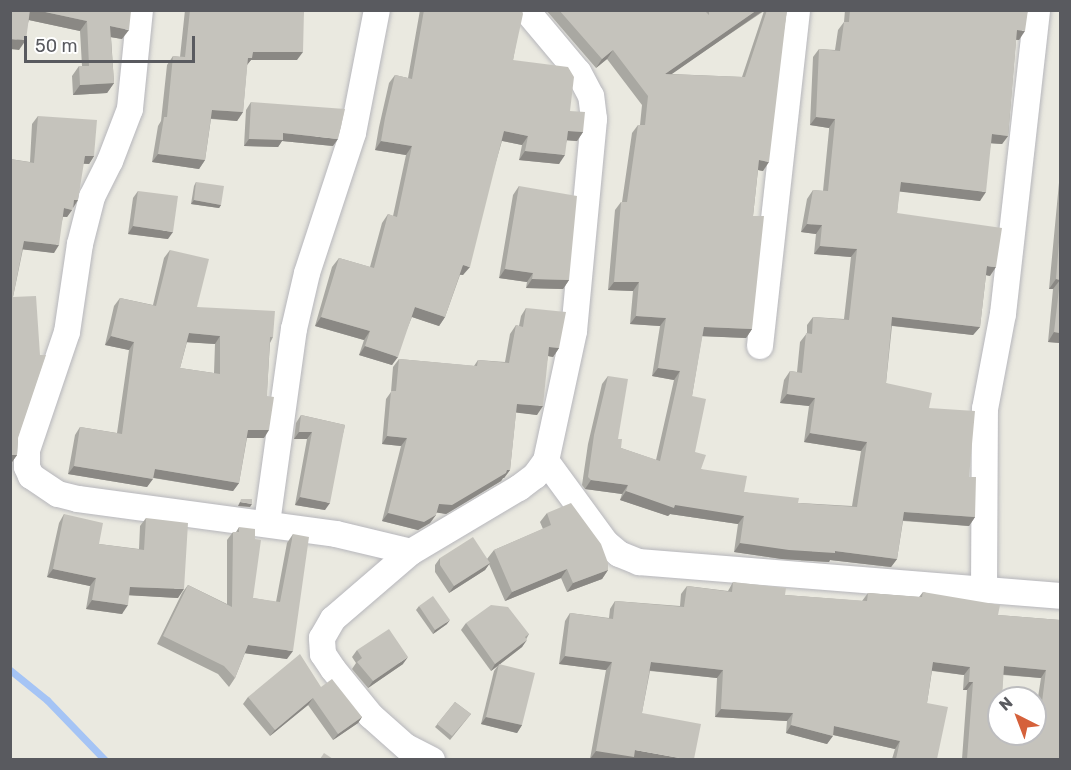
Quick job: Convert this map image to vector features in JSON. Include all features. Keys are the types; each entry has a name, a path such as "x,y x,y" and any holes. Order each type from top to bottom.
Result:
{"street":[{"path":"140,10 129,109 110,161 92,197 80,244 67,332 27,450 27,466 31,476 58,494 78,499 267,523 336,534 411,552"},
{"path":"267,523 294,329 307,273 353,133 377,10"},
{"path":"432,759 406,747 371,716 323,654 322,638 333,619 411,552 519,488 535,476 546,461 574,331 594,119 591,96 578,72 526,10"},
{"path":"760,346 797,10"},
{"path":"984,591 985,409 1003,314 1037,10"},
{"path":"546,461 606,543 620,554 639,562 1060,596"}],"building":[{"path":"10,10 30,10 26,40 10,39"},
{"path":"36,10 131,11 129,30 110,26 114,83 80,85 79,66 89,66 87,21"},
{"path":"190,10 304,10 303,52 253,52 252,58 248,58 243,112 212,110 205,160 158,154 164,117 167,117 173,56 185,57"},
{"path":"424,10 522,10 513,60 568,67 574,77 570,111 585,112 583,132 568,131 565,155 525,151 528,136 504,131 470,267 463,265 445,317 415,307 398,357 365,346 370,331 321,317 339,258 374,268 388,214 397,217 412,146 381,141 395,75 412,79"},
{"path":"559,10 704,10 709,15 709,10 757,10 665,74 745,77 767,10 787,10 769,162 759,160 753,216 764,216 752,329 704,327 692,396 706,399 695,452 706,455 701,469 747,476 744,492 799,498 798,503 857,507 867,442 810,433 815,398 787,394 790,371 802,373 806,333 812,334 813,317 849,320 857,249 820,246 822,225 807,224 813,190 828,191 835,122 835,119 816,117 819,49 840,51 844,22 849,22 850,10 1028,10 1025,31 1017,30 1008,136 992,134 986,192 901,182 897,213 1002,228 996,267 987,266 980,327 892,317 886,383 932,393 929,408 975,411 969,477 976,477 975,517 904,512 897,559 835,551 835,553 789,550 740,543 744,516 675,505 674,508 626,491 628,485 591,480 588,477 594,435 608,376 628,379 618,439 622,439 621,448 660,461 680,371 658,368 666,318 636,316 639,282 614,282 621,202 627,202 638,125 645,125 648,96 613,50 602,59"},
{"path":"251,102 345,109 338,139 283,133 283,140 249,139"},
{"path":"38,116 97,120 94,156 85,156 78,200 74,200 72,210 64,208 59,245 24,241 13,297 36,296 40,355 46,355 18,438 17,455 10,455 10,159 34,163"},
{"path":"196,182 224,186 221,205 194,200"},
{"path":"519,186 577,196 569,280 532,279 533,273 505,269"},
{"path":"138,191 178,196 173,232 133,226"},
{"path":"1060,230 1060,280 1056,279"},
{"path":"170,250 209,259 197,307 275,311 273,337 270,337 267,396 274,397 269,430 248,430 239,483 155,469 153,479 74,466 80,427 122,434 134,342 111,336 120,298 156,306","holes":["189,333 220,336 220,374 180,368"]},
{"path":"1060,280 1060,333 1054,332"},
{"path":"526,308 566,312 559,348 549,347 543,406 517,404 510,470 452,505 439,504 436,515 424,522 388,513 407,438 387,436 391,391 396,391 399,359 477,366 478,360 509,363 516,325 523,327"},
{"path":"301,415 345,425 330,503 300,497 312,432 299,432"},
{"path":"241,499 252,499 252,504 240,502"},
{"path":"571,503 601,544 608,563 608,570 573,583 567,569 512,592 494,550 551,525 547,513"},
{"path":"64,514 103,523 99,544 144,550 146,518 188,523 184,589 130,587 128,605 92,600 96,578 53,569"},
{"path":"239,527 255,529 255,539 261,540 253,598 280,602 293,534 309,537 293,651 248,645 235,678 224,666 163,636 188,585 232,607 233,532 239,532"},
{"path":"473,537 490,563 454,586 440,565 440,558"},
{"path":"733,582 786,588 785,595 867,601 868,593 922,597 923,592 1000,605 998,615 1060,620 1060,759 967,759 973,682 969,682 970,667 933,662 927,703 948,707 937,759 896,759 900,741 834,726 833,736 791,725 793,713 721,709 723,670 651,662 642,713 701,724 694,759 635,750 634,757 596,751 612,662 565,656 570,613 613,619 615,601 684,607 687,586 732,592"},
{"path":"433,596 450,620 435,630 419,606"},
{"path":"491,605 508,607 529,634 525,637 527,640 495,664 466,623"},
{"path":"389,629 408,657 373,681 357,662 362,658 357,650"},
{"path":"300,654 321,687 332,679 362,717 338,734 313,698 275,730 248,697"},
{"path":"499,664 535,673 522,725 486,717"},
{"path":"455,702 471,714 452,736 437,724"},
{"path":"324,753 333,759 320,759"}],"waterway":[{"path":"10,670 47,700 105,760"}]}
